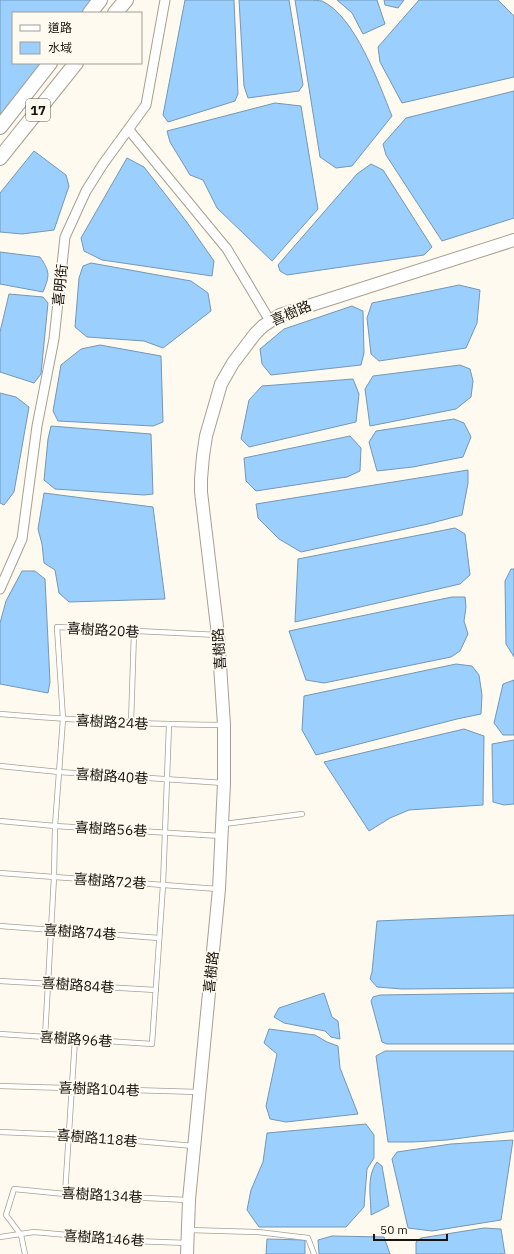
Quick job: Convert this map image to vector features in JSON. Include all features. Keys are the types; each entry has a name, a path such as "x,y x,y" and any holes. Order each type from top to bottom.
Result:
{"main road":[{"path":"91,12 100,0"},
{"path":"116,12 126,0"},
{"name":"17","path":"0,127 49,64"},
{"name":"17","path":"0,158 75,64"},
{"path":"14,109 29,121"}],"street":[{"name":"喜明街","path":"0,589 22,539 36,426 54,340 65,237 86,191 103,164 146,105 165,0"},
{"path":"129,130 227,249 270,321"},
{"name":"喜樹路","path":"187,1249 189,1200 219,889 224,783 224,725 218,635 201,492 204,446 221,384 240,353 263,326 280,315 300,307 514,240"}],"lane":[{"name":"喜樹路20巷","path":"63,720 57,627 218,635"},
{"path":"131,723 134,632"},
{"name":"喜樹路24巷","path":"0,714 63,720 169,725 224,725"},
{"path":"45,1037 54,877 55,826 63,720"},
{"path":"156,990 163,885 169,725"},
{"name":"喜樹路40巷","path":"0,766 59,772 224,783"},
{"name":"喜樹路56巷","path":"0,821 55,826 164,832 222,830 302,814"},
{"name":"喜樹路72巷","path":"0,873 219,889"},
{"name":"喜樹路74巷","path":"0,926 159,938"},
{"name":"喜樹路84巷","path":"0,981 156,990"},
{"name":"喜樹路96巷","path":"0,1034 152,1044 156,990"},
{"path":"65,1194 75,1039"},
{"name":"喜樹路104巷","path":"0,1086 199,1092"},
{"name":"喜樹路118巷","path":"0,1132 194,1146"},
{"name":"喜樹路134巷","path":"21,1235 6,1215 14,1189 65,1194 189,1200"},
{"path":"188,1230 258,1232 308,1238 314,1254"},
{"name":"喜樹路146巷","path":"0,1237 34,1232 134,1241 187,1249"},
{"path":"21,1235 24,1254"}],"water":[{"path":"0,0 91,0 82,12 12,12 12,64 40,64 0,115"},
{"path":"185,0 234,0 238,94 235,101 168,122 163,115"},
{"path":"239,0 289,0 303,85 299,91 248,98 244,86"},
{"path":"295,0 322,1 334,9 345,21 355,36 373,70 392,116 352,166 336,168 320,157"},
{"path":"337,0 377,0 385,24 363,34 352,13"},
{"path":"384,0 404,0 398,8 385,5"},
{"path":"419,0 498,0 514,16 514,77 402,103 380,62 378,47"},
{"path":"514,91 514,218 442,241 386,155 383,144 406,118"},
{"path":"275,103 301,106 318,209 272,261 217,208 203,180 190,175 170,142 167,131"},
{"path":"34,151 66,175 69,186 54,230 22,234 0,232 0,193"},
{"path":"127,158 144,167 186,221 214,261 212,276 102,260 84,251 81,238"},
{"path":"371,164 383,170 432,247 424,255 287,275 280,271 278,265 357,174"},
{"path":"0,252 40,257 46,266 48,274 43,292 0,284"},
{"path":"91,263 191,281 208,293 211,311 163,348 144,341 87,337 75,327 79,278 83,266"},
{"path":"459,285 480,290 477,323 466,348 379,361 371,354 367,318 372,303"},
{"path":"9,294 43,297 48,303 41,374 34,383 0,372 0,332"},
{"path":"352,306 363,311 364,353 361,365 271,375 262,364 260,349 284,329"},
{"path":"100,345 161,356 163,422 153,426 58,421 53,411 61,365 81,349"},
{"path":"460,365 470,369 473,381 471,397 456,409 370,426 365,389 373,376"},
{"path":"353,379 359,394 356,422 249,447 241,439 249,400 262,386"},
{"path":"0,393 16,397 29,407 14,492 4,505 0,503"},
{"path":"454,419 464,423 471,437 463,457 413,467 377,471 369,442 376,431"},
{"path":"51,426 151,434 153,494 144,495 55,489 44,480 48,439"},
{"path":"350,436 361,448 360,471 347,477 256,491 246,481 244,458"},
{"path":"468,470 468,483 462,515 428,524 301,552 279,539 258,518 256,504"},
{"path":"44,493 153,507 165,599 69,602 59,593 55,570 44,563 42,544 38,529"},
{"path":"455,528 465,534 470,575 460,584 295,622 298,559"},
{"path":"511,569 514,569 514,657 506,644 505,581"},
{"path":"22,571 35,571 45,579 50,682 48,693 0,684 0,623 6,601"},
{"path":"452,597 465,597 466,607 464,621 468,634 460,651 451,657 324,683 306,680 289,631"},
{"path":"456,664 472,666 479,675 482,695 481,714 316,755 302,730 304,696"},
{"path":"514,680 514,735 503,735 494,723 503,684"},
{"path":"464,729 484,736 483,805 409,810 390,818 369,831 324,762"},
{"path":"514,740 514,804 504,805 493,802 492,744"},
{"path":"514,915 514,988 402,989 377,987 370,979 377,921"},
{"path":"324,993 332,1017 338,1021 340,1039 331,1037 325,1031 284,1023 274,1017 279,1008"},
{"path":"514,993 514,1044 387,1044 382,1042 371,1001 373,997 380,995"},
{"path":"269,1029 315,1035 338,1046 340,1068 358,1114 286,1122 270,1119 266,1106 277,1054 264,1043"},
{"path":"385,1051 514,1051 514,1131 447,1140 388,1142 376,1056"},
{"path":"366,1124 374,1135 374,1158 367,1169 364,1207 346,1227 259,1227 247,1210 251,1190 263,1162 267,1133"},
{"path":"513,1140 501,1220 432,1231 408,1228 392,1159 397,1152 451,1144"},
{"path":"377,1162 382,1166 389,1206 371,1215 370,1181 371,1174"},
{"path":"484,1228 501,1229 505,1254 416,1254 416,1242 421,1238"},
{"path":"332,1236 384,1237 390,1254 319,1254 318,1240"},
{"path":"267,1239 305,1240 305,1254 266,1254"}]}
